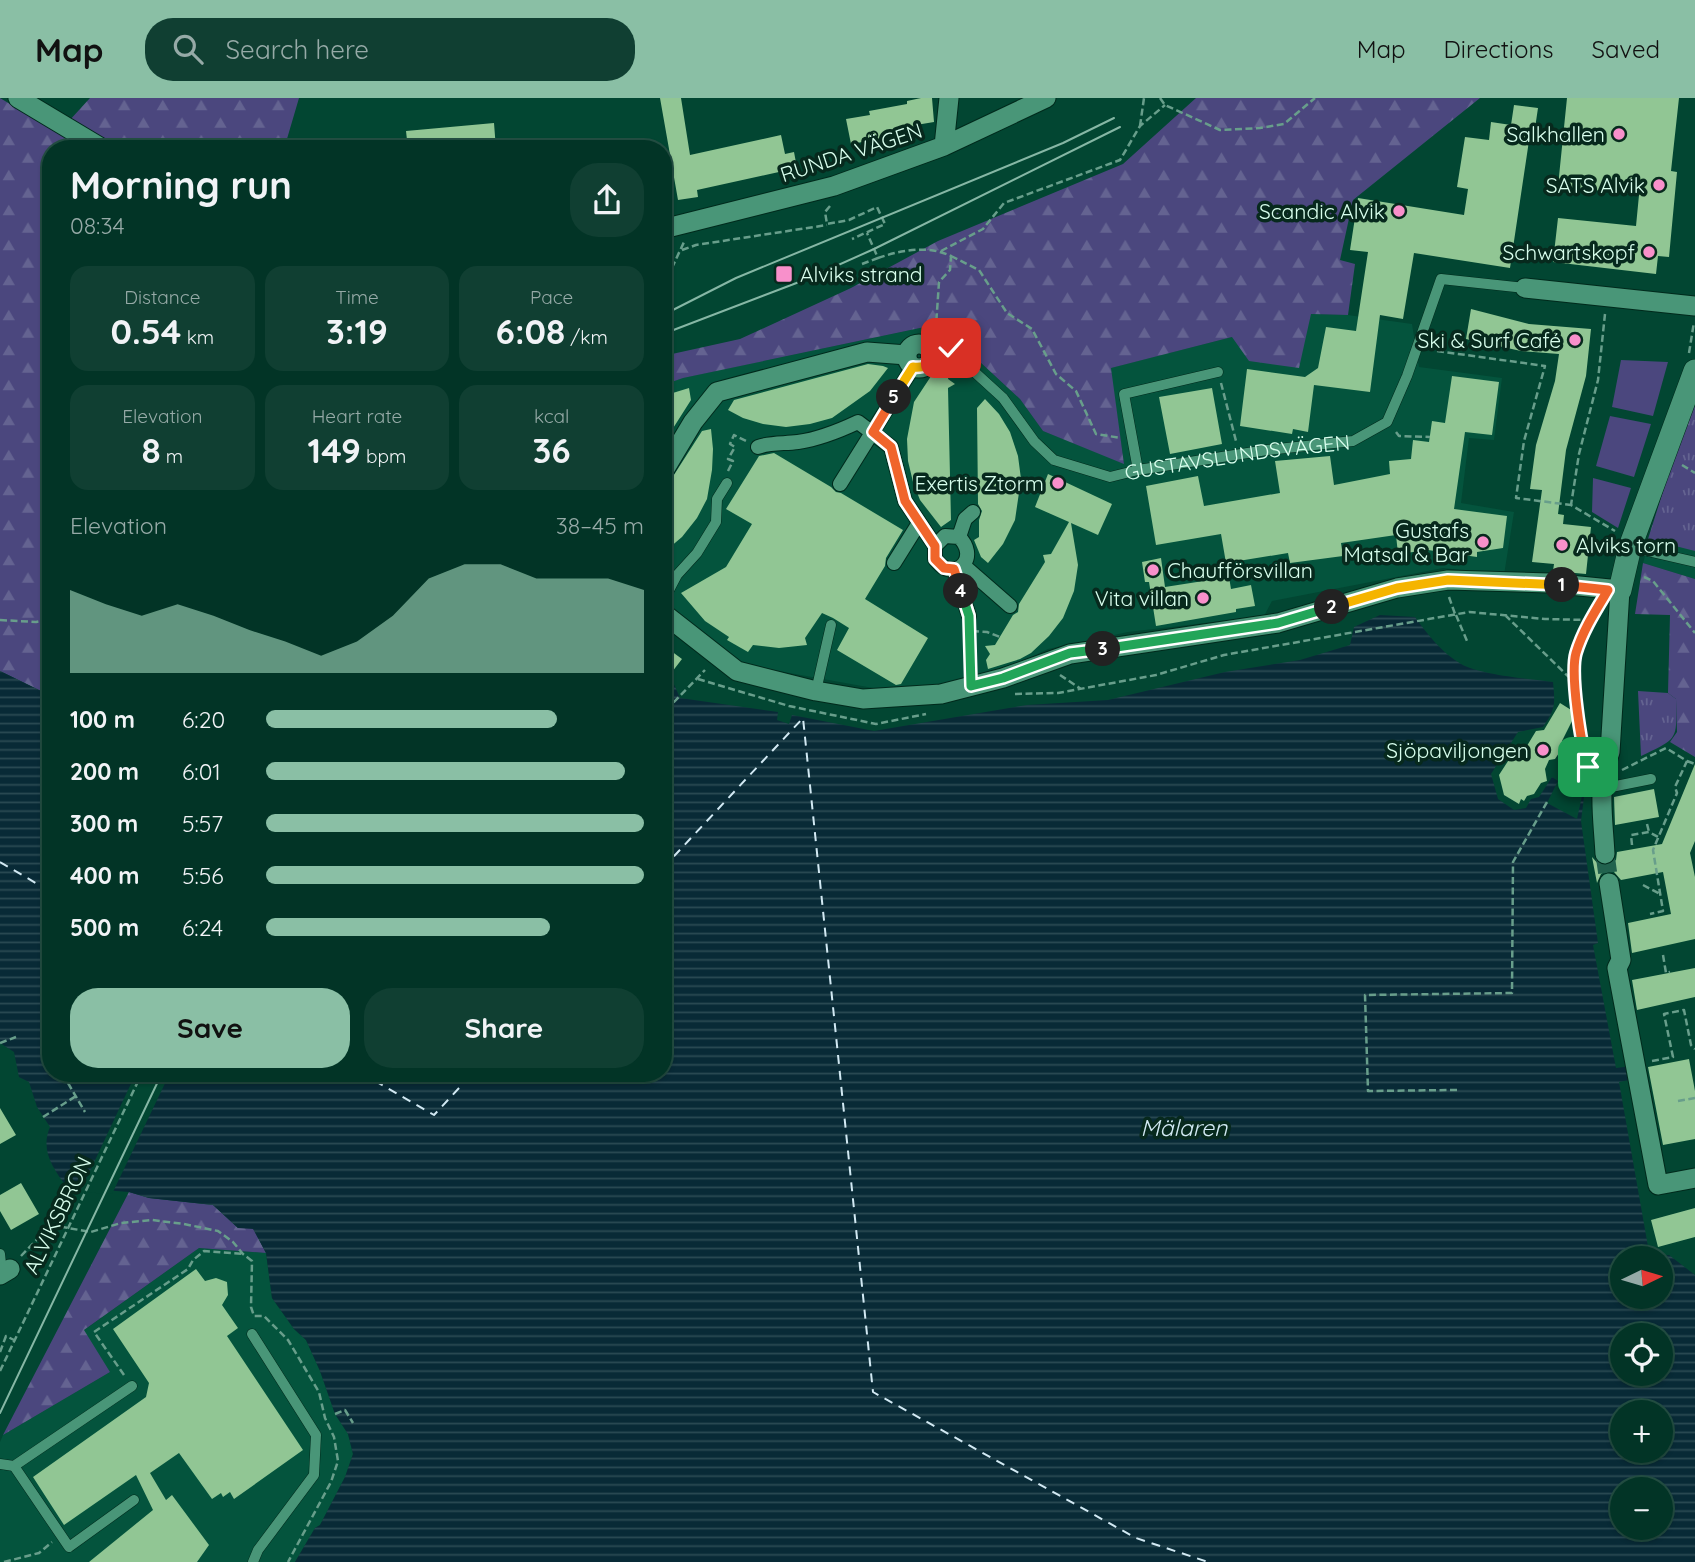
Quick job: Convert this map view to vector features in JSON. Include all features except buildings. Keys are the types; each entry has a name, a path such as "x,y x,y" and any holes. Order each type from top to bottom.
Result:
{"street":[{"path":"18,98 88,140"},
{"path":"944,146 949,98"},
{"name":"RUNDA VÄGEN","path":"672,227 834,186 944,146 1046,98"},
{"name":"GUSTAVSLUNDSVÄGEN","path":"1525,288 1695,306"},
{"path":"840,484 873,432 910,361 911,348 919,344 941,356"},
{"path":"672,457 693,422 717,391 867,352 910,361"},
{"path":"1605,854 1602,781 1610,751 1617,583 1627,542 1695,371"},
{"path":"758,447 832,434 858,422 891,447 905,501 935,546 935,559 944,568 959,567 1010,606"},
{"path":"959,537 965,519 973,512"},
{"path":"894,563 919,523"},
{"path":"935,546 945,536 959,537 967,545 968,556 959,567 969,623"},
{"path":"672,620 737,671 816,691 863,699 941,694 1003,678 1070,653 1278,623 1397,588 1448,580 1617,583"},
{"path":"1609,883 1621,960 1617,968 1658,1185 1695,1178"}],"lane":[{"name":"GUSTAVSLUNDSVÄGEN","path":"941,356 969,367 1003,398 1034,441 1054,460 1110,477 1239,454 1353,441 1387,422 1407,376 1441,279 1525,288"},
{"path":"1138,470 1124,394 1218,372"},
{"path":"672,584 697,553 716,522 717,499 725,481"},
{"path":"1627,542 1695,562"},
{"path":"816,691 831,625"},
{"path":"1602,781 1651,779"},
{"path":"252,1334 316,1435 314,1475 258,1550 253,1562"},
{"path":"0,1464 14,1466 132,1386"},
{"path":"14,1466 69,1547 134,1500"}],"path":[{"path":"1140,126 1144,98"},
{"path":"1160,98 1165,106 1220,130 1284,124 1315,98"},
{"path":"941,251 983,229 1004,203 1120,160 1140,126 1165,106"},
{"path":"682,250 696,245 827,225 849,220 877,207 885,224 852,239"},
{"path":"825,212 827,225"},
{"path":"672,269 682,250 683,225"},
{"path":"867,233 878,258"},
{"path":"862,264 894,252 933,249 979,270 1007,313 1032,329 1056,374 1076,391 1096,435 1116,439 1132,437"},
{"path":"941,356 951,348 941,343 936,326 939,282 950,270 951,256"},
{"path":"1571,505 1579,454 1598,380 1607,297"},
{"path":"1437,351 1545,366 1524,441 1516,498 1571,505 1627,542"},
{"path":"1218,372 1239,454"},
{"path":"725,481 733,461 728,459 735,447 730,444 734,435 758,447"},
{"path":"1399,436 1430,437"},
{"path":"1673,460 1695,473"},
{"path":"1695,633 1653,581 1617,583 1590,620 1575,656 1582,747 1588,767 1602,781 1666,748 1695,764"},
{"path":"1345,635 1469,612 1590,620"},
{"path":"1456,614 1467,641"},
{"path":"1506,615 1576,684"},
{"path":"0,620 42,621"},
{"path":"971,686 969,623 1000,637"},
{"path":"672,702 698,679"},
{"path":"1650,914 1663,911 1653,850 1676,793 1675,786 1687,761"},
{"path":"1457,1090 1368,1091 1365,995 1512,993 1513,862 1547,802"},
{"path":"1647,824 1649,832"},
{"path":"1632,845 1631,835 1649,832 1658,836"},
{"path":"1643,885 1660,894"},
{"path":"1663,955 1667,973 1670,972"},
{"path":"1635,1064 1672,1057 1664,1014 1684,1010 1690,1045 1695,1049"},
{"path":"0,1043 16,1037"},
{"name":"ALVIKSBRON","path":"0,1371 138,1082"},
{"path":"68,1083 85,1112"},
{"path":"43,1116 76,1096"},
{"path":"1678,1101 1695,1098"},
{"path":"3,1268 51,1226"},
{"path":"132,1386 94,1332 188,1269 193,1260 204,1251 243,1254"},
{"path":"0,1352 6,1336 14,1340"},
{"path":"335,1414 345,1410 353,1423"},
{"path":"4,1562 39,1553 60,1535"}],"shaded area":[{"path":"1311,314 1348,315 1412,324 1419,367 1502,378 1494,440 1469,438 1461,503 1514,512 1504,575 1443,568 1272,601 1264,616 1128,632 1048,649 1009,668 934,689 884,690 739,664 672,612 672,382 939,324 1020,399 1043,431 1124,463 1110,368"},
{"path":"1695,405 1695,579 1643,563 1673,460"},
{"path":"199,1248 266,1253 272,1298 294,1329 306,1340 335,1414 348,1434 353,1454 345,1477 320,1525 315,1528 295,1562 0,1562 0,1442 3,1435 110,1372 83,1331"}],"green space":[{"path":"0,98 58,133 90,98 299,98 287,140 42,140 42,690 0,671"},
{"path":"1196,98 1480,98 1353,200 1340,260 1355,264 1348,315 1311,314 1299,368 1249,361 1232,337 1111,368 1124,464 1043,431 1020,399 939,324 672,382 672,354 740,339 851,288 938,241 1123,164"},
{"path":"1621,360 1668,362 1653,416 1612,407"},
{"path":"1695,405 1695,551 1648,539 1673,460"},
{"path":"1610,416 1651,424 1634,477 1596,466"},
{"path":"1593,478 1631,488 1618,528 1592,512"},
{"path":"1643,563 1695,579 1695,757 1670,742 1677,732 1676,699 1668,693 1670,615 1635,614"},
{"path":"1638,691 1668,693 1676,699 1673,736 1669,741 1641,756"},
{"path":"129,1192 149,1198 213,1205 238,1228 253,1228 266,1253 199,1248 84,1330 110,1372 3,1435"}],"water":[{"name":"Mälaren","path":"1380,615 1415,617 1441,649 1461,664 1493,674 1553,682 1554,706 1543,727 1518,732 1491,774 1498,799 1514,810 1526,808 1531,799 1539,797 1552,777 1558,781 1547,803 1577,819 1582,796 1584,797 1581,821 1598,943 1593,945 1616,1068 1632,1066 1634,1079 1619,1082 1648,1246 1610,1246 1610,1309 1673,1309 1673,1258 1695,1275 1695,1562 295,1562 315,1528 320,1525 345,1477 353,1454 348,1434 335,1414 306,1340 294,1329 272,1298 266,1253 253,1229 238,1228 213,1205 149,1198 129,1192 67,1187 47,1151 50,1127 37,1107 29,1082 19,1077 14,1052 0,1043 0,671 42,691 42,1082 672,1082 672,681 680,698 778,712 777,720 789,724 792,715 874,731 1027,705 1108,700 1225,672 1300,660 1350,645 1354,627"}],"pier":[{"path":"132,1082 166,1082 112,1194 80,1192"}],"ferry route":[{"path":"672,858 803,718 873,1392 1136,1538 1208,1562"},
{"path":"0,862 42,887"},
{"path":"377,1082 434,1115 465,1082"}],"tunnel":[{"path":"1605,854 1609,883"}],"tram line":[{"path":"672,310 736,278 1063,143 1114,118"},
{"path":"672,331 807,279 874,249 1120,127"},
{"path":"0,1413 158,1082"}],"place":[{"name":"Salkhallen","path":"1619,134"},
{"name":"SATS Alvik","path":"1659,185"},
{"name":"Scandic Alvik","path":"1399,211"},
{"name":"Schwartskopf","path":"1649,252"},
{"name":"Alviks strand","path":"784,274"},
{"name":"Ski & Surf Café","path":"1575,340"},
{"name":"Exertis Ztorm","path":"1058,483"},
{"name":"Gustafs Matsal & Bar","path":"1483,542"},
{"name":"Alviks torn","path":"1562,545"},
{"name":"Chaufförsvillan","path":"1153,570"},
{"name":"Vita villan","path":"1203,598"},
{"name":"Sjöpaviljongen","path":"1543,750"}],"route":[{"path":"951,348 950,356 931,356 928,364 922,368 913,367 873,432 891,447 905,501 935,546 935,559 944,568 954,569 969,616 971,686 1003,678 1070,653 1278,623 1397,588 1448,580 1549,583 1608,590 1590,620 1575,656 1582,747 1588,767"}]}
